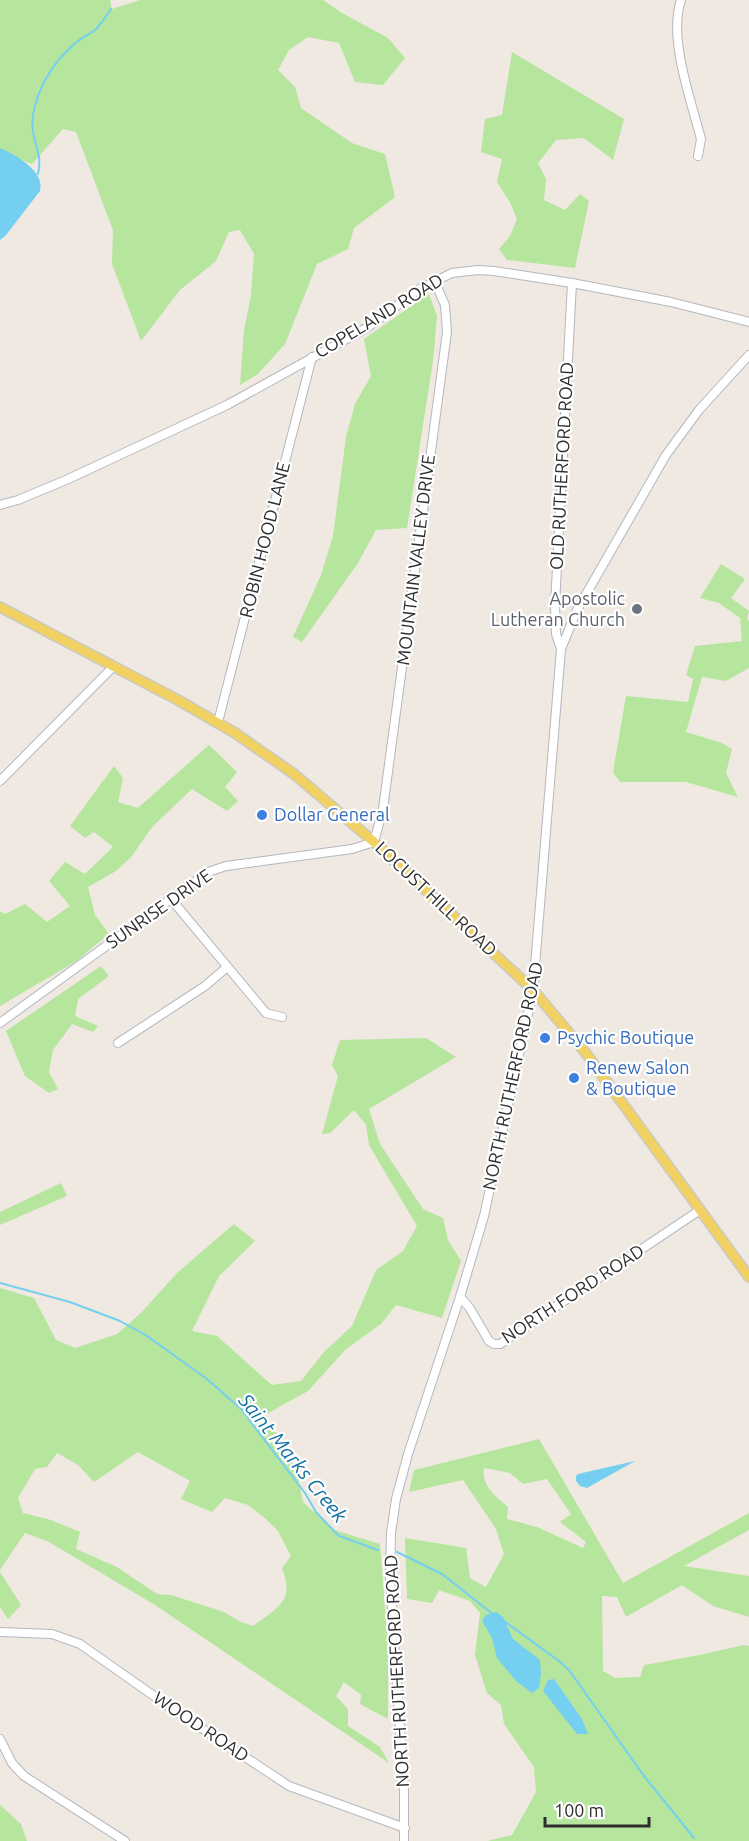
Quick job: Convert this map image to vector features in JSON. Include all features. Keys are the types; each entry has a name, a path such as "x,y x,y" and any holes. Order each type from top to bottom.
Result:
{"main road":[{"name":"LOCUST HILL ROAD","path":"0,607 218,722 294,774 374,842 533,990 585,1052 749,1277"}],"street":[{"path":"681,0 677,15 677,37 701,139 698,156"},
{"name":"COPELAND ROAD","path":"0,505 66,480 216,410 368,327 434,280 452,273 478,270 572,283 671,302 749,322"},
{"name":"MOUNTAIN VALLEY DRIVE","path":"374,842 383,809 447,332 445,304 434,280"},
{"name":"OLD RUTHERFORD ROAD","path":"561,649 556,634 555,605 572,283"},
{"name":"NORTH RUTHERFORD ROAD","path":"404,1841 390,1578 391,1533 396,1499 408,1454 484,1216 533,990 561,649 577,610 666,455 699,411 749,355"},
{"name":"ROBIN HOOD LANE","path":"218,722 312,357"},
{"path":"0,781 114,666"},
{"name":"SUNRISE DRIVE","path":"0,1023 202,876 217,868 352,849 374,842"},
{"path":"171,899 226,968 266,1013 282,1017"},
{"path":"118,1043 205,986 226,968"},
{"name":"NORTH FORD ROAD","path":"460,1297 469,1307 489,1341 500,1344 700,1210"},
{"name":"WOOD ROAD","path":"0,1632 52,1634 80,1644 289,1786 405,1828"},
{"path":"0,1739 12,1762 24,1776 125,1841"}],"green space":[{"path":"0,0 110,0 112,9 140,0 323,0 388,38 405,58 383,85 355,82 339,43 308,37 289,50 278,70 295,87 301,108 352,143 385,154 395,197 354,228 348,249 317,264 285,344 258,374 240,385 244,330 251,296 254,254 240,230 229,232 216,261 180,290 141,341 112,264 113,230 76,132 63,129 32,164 0,152"},
{"path":"512,52 624,119 613,160 584,138 556,140 538,163 546,179 544,200 565,210 580,194 589,201 575,268 507,260 499,249 510,236 517,219 511,204 497,182 502,159 481,152 485,119 502,115"},
{"path":"429,294 437,316 433,361 407,528 376,530 358,563 302,642 293,637 321,575 333,536 346,437 355,404 371,376 364,339"},
{"path":"721,564 745,579 731,598 749,611 747,619 749,621 749,668 726,681 702,677 686,732 722,743 732,749 726,773 738,797 686,782 620,782 613,772 626,696 688,702 693,679 686,675 695,646 742,641 740,618 719,603 700,598"},
{"path":"209,745 237,772 225,787 238,801 227,811 192,789 152,827 132,856 116,871 88,887 95,915 109,934 75,962 0,1006 0,911 5,914 25,904 47,922 70,906 49,881 65,862 85,874 113,847 94,832 85,838 70,826 114,766 123,778 118,802 138,808"},
{"path":"101,966 109,976 78,999 75,1016 98,1026 93,1032 72,1024 53,1050 49,1072 58,1089 49,1093 25,1076 6,1031"},
{"path":"426,1038 456,1057 369,1109 380,1144 423,1209 443,1218 448,1240 461,1261 442,1318 396,1305 381,1324 346,1349 308,1391 261,1417 285,1442 297,1473 303,1502 334,1530 380,1544 388,1646 388,1719 360,1704 361,1695 344,1682 336,1696 348,1709 348,1726 380,1747 389,1763 155,1605 49,1542 25,1533 0,1570 0,1288 34,1298 56,1340 75,1348 117,1334 141,1313 177,1273 234,1224 255,1241 219,1276 192,1331 217,1336 272,1385 301,1381 324,1352 352,1326 376,1270 403,1251 417,1226 369,1145 366,1125 354,1110 330,1133 322,1134 338,1076 332,1065 340,1040","holes":["138,1452 190,1481 181,1499 212,1512 225,1498 248,1505 278,1531 291,1556 282,1568 286,1579 285,1596 282,1603 253,1626 224,1612 171,1595 157,1594 117,1567 76,1549 80,1532 51,1520 23,1513 18,1498 35,1469 47,1467 57,1453 78,1465 94,1482"]},
{"path":"61,1183 67,1196 0,1225 0,1212"},
{"path":"539,1439 623,1583 749,1513 749,1530 684,1566 749,1576 749,1617 713,1606 682,1585 626,1617 617,1597 602,1596 603,1671 615,1678 640,1677 644,1665 744,1645 749,1646 749,1841 487,1841 512,1835 536,1792 534,1767 504,1724 501,1705 487,1693 475,1655 480,1613 470,1601 439,1590 432,1603 407,1599 405,1538 466,1548 470,1578 486,1587 504,1554 496,1529 463,1480 409,1492 414,1470","holes":["484,1468 510,1473 523,1484 547,1479 571,1514 560,1522 586,1542 583,1548 537,1527 507,1519 508,1507 487,1486"]},
{"path":"0,1572 21,1605 8,1619 0,1607"},
{"path":"0,1805 21,1824 27,1841 0,1841"}],"water":[{"path":"0,148 34,170 40,184 40,191 0,240"},
{"path":"635,1461 587,1488 580,1486 576,1481 578,1474"},
{"path":"496,1612 503,1617 513,1639 540,1660 539,1688 532,1693 516,1681 497,1658 492,1638 482,1621 486,1615"},
{"path":"554,1679 582,1719 588,1734 577,1734 543,1691 548,1680"}],"waterway":[{"path":"38,174 39,159 32,124 35,106 42,87 64,54 97,28 111,9"},
{"name":"Saint Marks Creek","path":"0,1283 70,1302 120,1321 147,1336 207,1379 241,1409 305,1493 316,1512 339,1536 378,1550"},
{"name":"Saint Marks Creek","path":"397,1552 442,1574 494,1615"},
{"name":"Saint Marks Creek","path":"504,1621 569,1670 644,1776 694,1838"}],"place":[{"name":"Apostolic Lutheran Church","path":"637,609"},
{"name":"Dollar General","path":"262,815"},
{"name":"Psychic Boutique","path":"545,1038"},
{"name":"Renew Salon & Boutique","path":"574,1078"}]}
